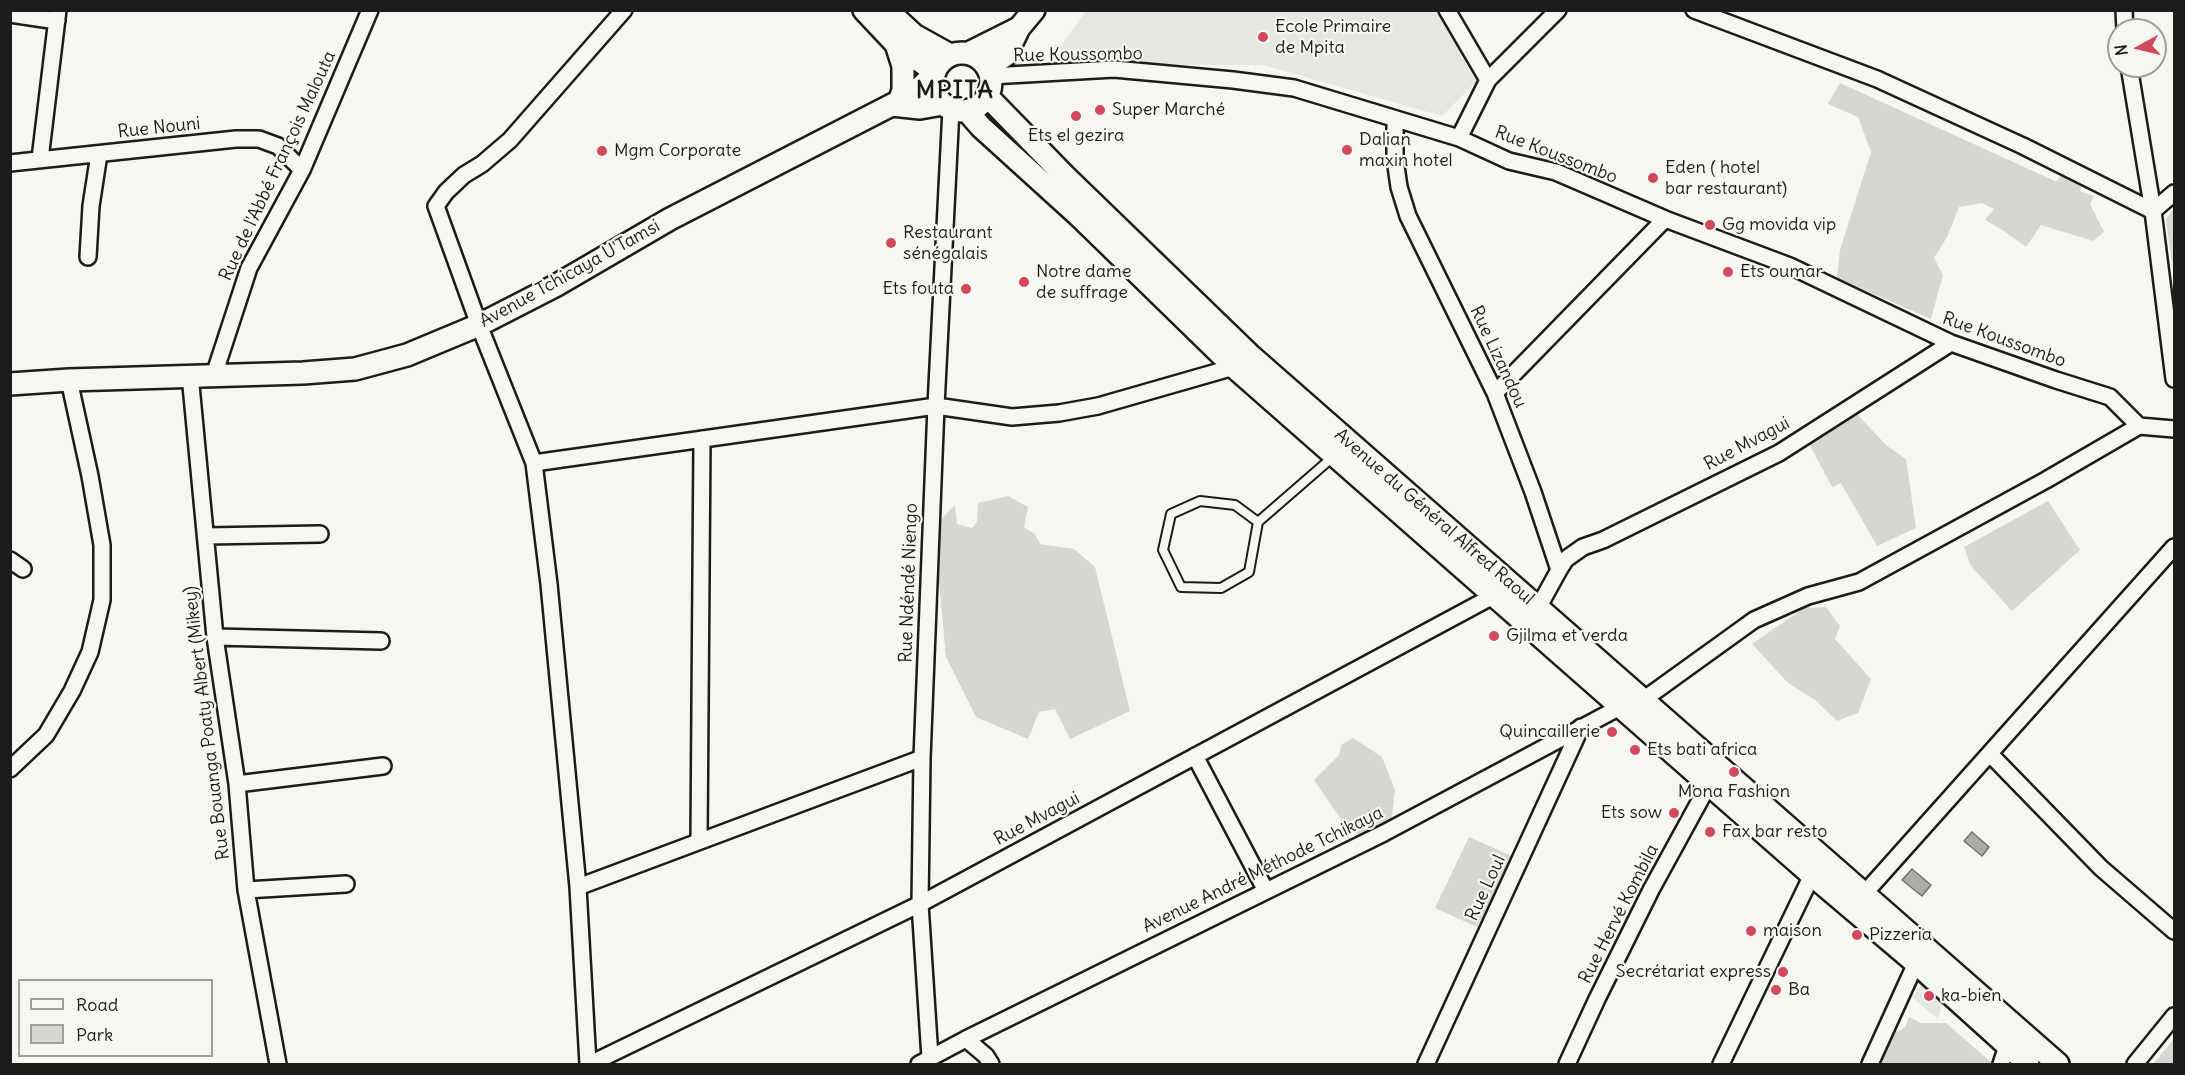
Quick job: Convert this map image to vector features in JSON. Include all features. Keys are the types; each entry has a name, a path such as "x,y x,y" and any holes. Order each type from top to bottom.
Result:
{"street":[{"name":"Rue de l'Abbé François Malouta","path":"214,375 249,268 302,170 370,10"},
{"path":"589,1065 578,886 550,595 534,463 479,325 436,206 446,192 464,175 483,164 510,140 624,10"},
{"path":"864,10 896,44 934,73"},
{"path":"887,10 914,35 960,54 980,58 989,80"},
{"path":"896,44 903,66 903,90 896,102 920,108 954,108 982,103 989,80 1019,28 1034,10"},
{"path":"1447,10 1488,80"},
{"path":"1460,138 1488,80 1558,10"},
{"path":"1694,10 1877,79 2023,146 2153,211"},
{"path":"10,14 58,16 40,159"},
{"path":"954,108 934,90 934,73 941,62 1019,28"},
{"name":"Rue Koussombo","path":"989,80 1114,69 1294,88 1460,138 1509,161 1556,172 1665,219 1790,266 1951,343 2110,397 2139,426"},
{"name":"Avenue Tchicaya U'Tamsi","path":"10,384 190,375 303,373 355,369 408,355 479,325 555,286 670,219 915,93 934,73"},
{"path":"2131,78 2153,211 2175,379"},
{"name":"Avenue du Général Alfred Raoul","path":"989,80 1065,176 1243,348 2058,1065"},
{"name":"Avenue du Général Alfred Raoul","path":"954,108 981,127 1078,215 1234,367 1812,875 1916,963 2004,1055 2028,1065"},
{"name":"Rue Ndéndé Niengo","path":"925,1061 920,904 922,758 936,406 954,108"},
{"name":"Rue Lizandou","path":"1395,120 1395,159 1399,187 1408,216 1495,393 1533,492 1559,570"},
{"name":"Rue Nouni","path":"10,163 236,139 260,139 278,146 302,170"},
{"path":"88,257 91,206 99,154"},
{"path":"2153,211 2175,193"},
{"path":"1495,393 1665,219"},
{"name":"Rue Mvagui","path":"1559,570 1566,559 1582,547 1603,540 1779,453 1951,343"},
{"path":"534,463 936,406 1012,417 1059,413 1098,406 1234,367"},
{"name":"Rue Bouanga Poaty Albert (Mikey)","path":"190,375 215,637 237,784 246,890 278,1065"},
{"path":"10,769 46,735 72,691 90,652 102,600 102,544 69,380"},
{"path":"1643,700 1754,620 1808,596 1859,582 2036,486 2139,426 2175,429"},
{"path":"699,840 702,439"},
{"path":"206,536 320,534"},
{"path":"1864,894 2175,547"},
{"path":"1538,608 1559,570"},
{"name":"Rue Mvagui","path":"589,1065 920,904 1495,595"},
{"path":"215,637 381,641"},
{"name":"Avenue André Méthode Tchikaya","path":"925,1061 1384,833 1622,706"},
{"name":"Rue Loul","path":"1426,1065 1581,727"},
{"path":"1990,754 2101,868 2175,931"},
{"path":"1195,756 1266,891"},
{"path":"578,886 922,758"},
{"path":"237,784 383,766"},
{"name":"Rue Hervé Kombila","path":"1568,1065 1597,999 1651,890 1709,784"},
{"path":"1721,1065 1812,875"},
{"path":"246,890 346,884"},
{"path":"1870,1065 1916,963"},
{"path":"2135,1065 2175,1016"},
{"path":"966,1039 986,1056 991,1065"}],"lane":[{"path":"1258,522 1235,505 1200,501 1171,514 1163,550 1181,586 1221,588 1249,572 1258,522 1335,456"}],"shaded area":[{"name":"Ecole Primaire de Mpita","path":"1441,10 1483,75 1442,116 1263,65 1048,64 1086,11"},
{"path":"1972,832 1989,847 1982,856 1964,841"},
{"path":"1912,869 1931,885 1922,896 1902,880"},
{"path":"1926,980 1945,995 1938,1019 1912,997"}],"green space":[{"path":"1840,83 2057,182 2061,173 2083,182 2080,191 2094,196 2090,204 2104,232 2093,241 2041,225 2026,247 1985,220 1994,209 1982,203 1959,207 1947,237 1934,258 1943,275 1931,319 1837,278 1840,250 1871,152 1858,117 1828,104"},
{"path":"2174,208 2174,278 2166,219"},
{"path":"1857,414 1887,446 1906,459 1916,528 1877,546 1841,483 1832,487 1806,438"},
{"path":"1008,496 1028,507 1024,527 1035,534 1040,544 1074,549 1095,567 1130,711 1070,739 1055,709 1039,712 1028,739 976,717 946,657 934,526 955,505 957,524 972,528 977,522 978,503"},
{"path":"2048,501 2080,550 2012,611 1971,566 1964,547"},
{"path":"1826,607 1840,626 1835,639 1871,679 1858,713 1837,721 1815,700 1788,683 1752,644 1804,608"},
{"path":"1353,738 1382,757 1395,790 1391,822 1360,835 1347,828 1314,780 1339,755 1341,745"},
{"path":"1469,837 1514,857 1477,927 1435,908"},
{"path":"1909,1017 1921,1023 1946,1023 1993,1064 1881,1064 1885,1051 1884,1046 1892,1029 1898,1032 1905,1027"},
{"path":"2174,1039 2174,1064 2153,1064"}],"place":[{"name":"Ecole Primaire de Mpita","path":"1263,37"},
{"name":"Super Marché","path":"1100,110"},
{"name":"Ets el gezira","path":"1076,116"},
{"name":"Dalian maxin hotel","path":"1347,150"},
{"name":"Mgm Corporate","path":"602,151"},
{"name":"Eden ( hotel bar restaurant)","path":"1653,178"},
{"name":"Gg movida vip","path":"1710,225"},
{"name":"Restaurant sénégalais","path":"891,243"},
{"name":"Ets oumar","path":"1728,272"},
{"name":"Notre dame de suffrage","path":"1024,282"},
{"name":"Ets fouta","path":"966,289"},
{"name":"Gjilma et verda","path":"1494,636"},
{"name":"Quincaillerie","path":"1612,732"},
{"name":"Ets bati africa","path":"1635,750"},
{"name":"Mona Fashion","path":"1734,772"},
{"name":"Ets sow","path":"1674,813"},
{"name":"Fax bar resto","path":"1710,832"},
{"name":"maison","path":"1751,931"},
{"name":"Pizzeria","path":"1857,935"},
{"name":"Secrétariat express","path":"1783,972"},
{"name":"Ba","path":"1776,990"},
{"name":"ka-bien","path":"1929,996"}],"district":[{"name":"MPITA","path":"955,91"}]}
